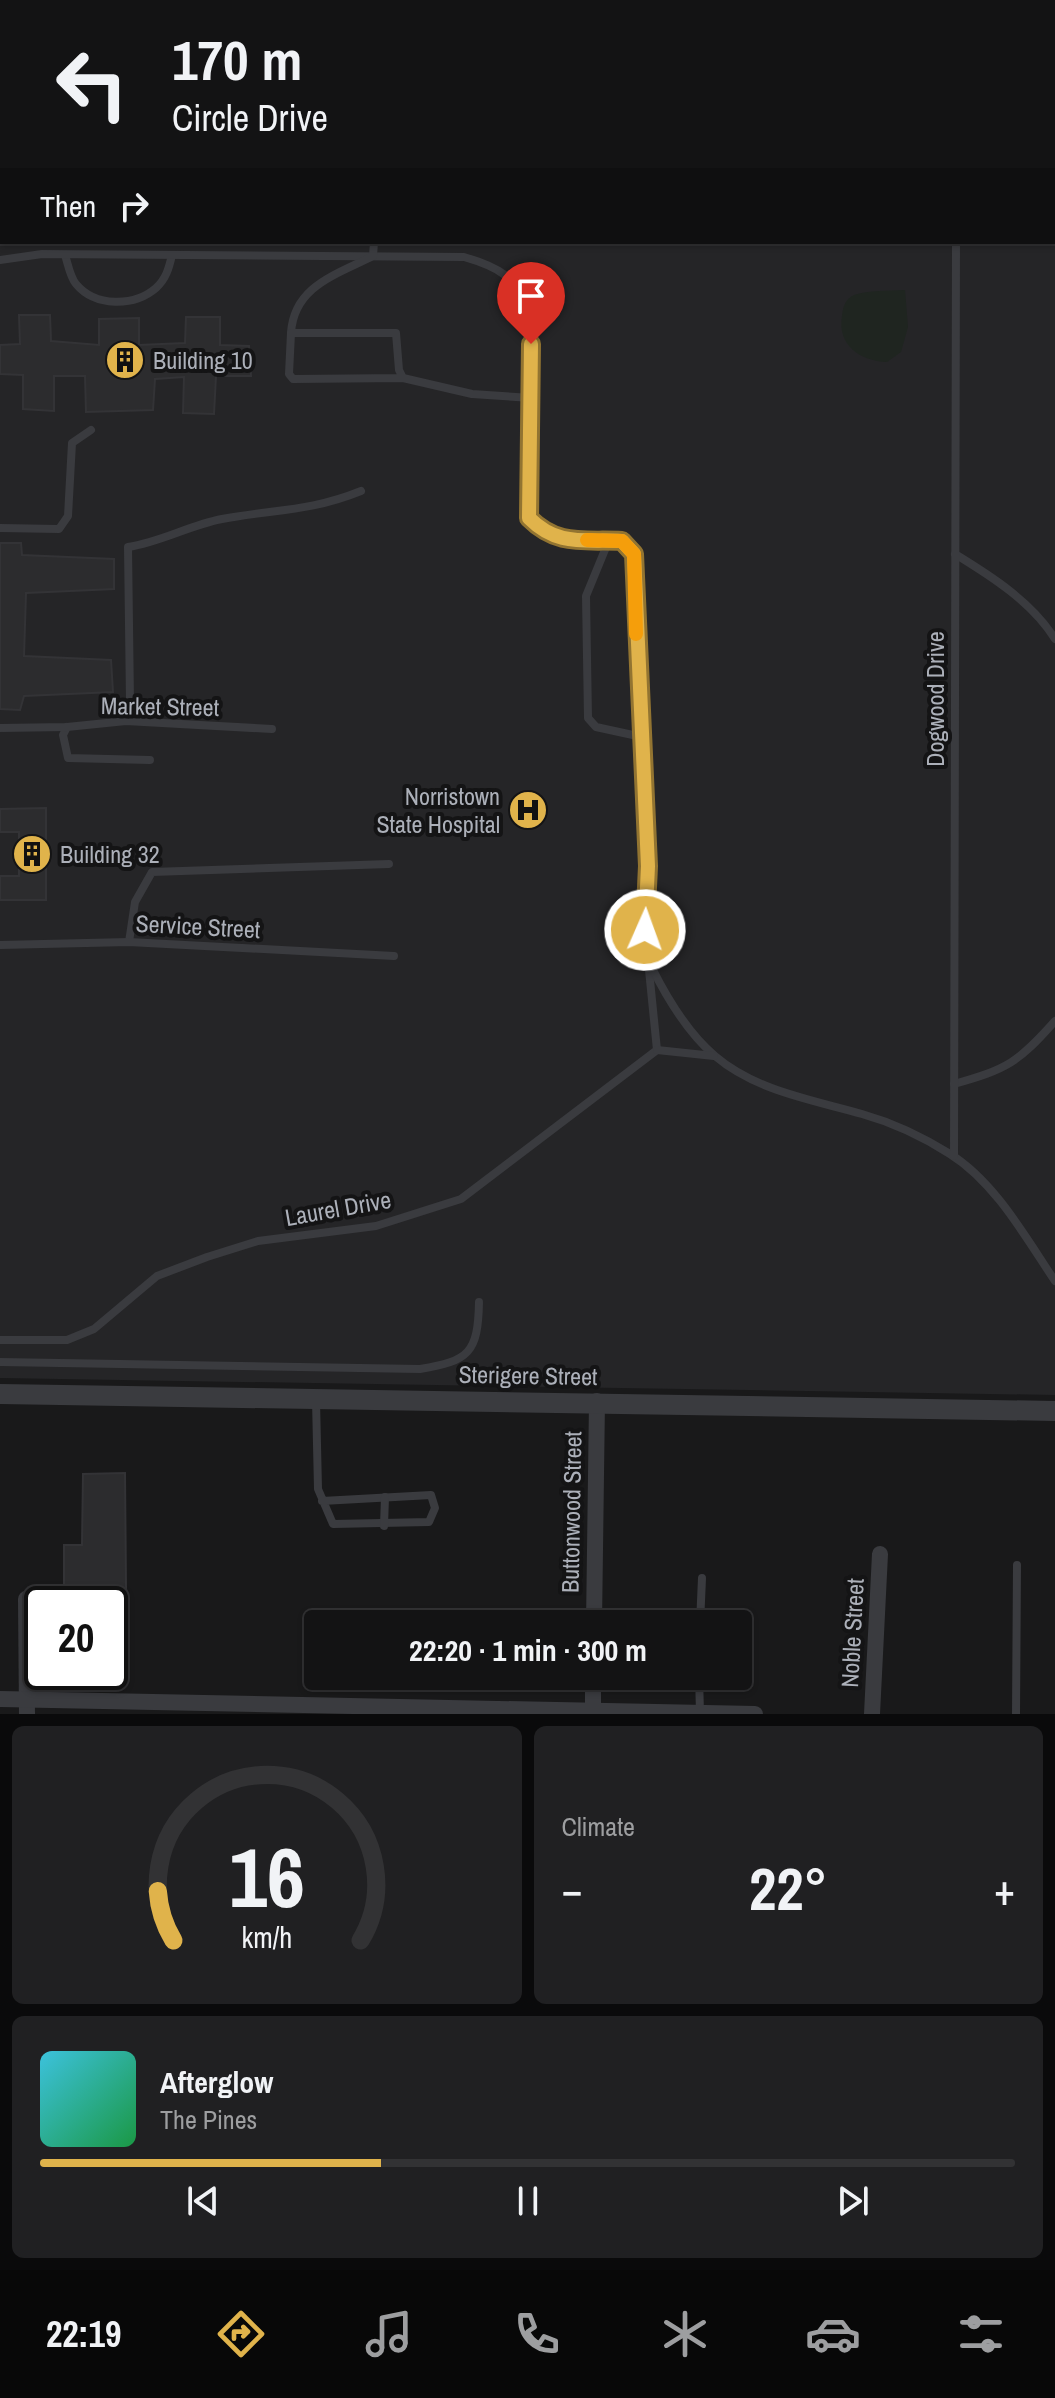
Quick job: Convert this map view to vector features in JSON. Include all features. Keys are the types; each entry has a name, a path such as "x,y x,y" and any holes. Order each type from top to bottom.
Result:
{"street":[{"name":"Sterigere Street","path":"0,1394 597,1401 1055,1412"},
{"name":"Buttonwood Street","path":"594,1610 597,1401"},
{"name":"Noble Street","path":"872,1714 880,1554"},
{"path":"593,1690 593,1712"},
{"path":"0,1699 27,1707 755,1714"}],"lane":[{"path":"139,244 139,255"},
{"path":"373,256 374,244"},
{"name":"Dogwood Drive","path":"954,1156 956,244"},
{"path":"65,255 77,286 92,297 114,303 137,299 156,289 167,274 172,255"},
{"path":"0,260 65,255 464,257 487,263 520,287 530,311 532,398 529,518 543,532 561,540 622,541 634,554 648,961 657,1050 714,1056 765,1084 908,1130 954,1156 1007,1212 1055,1281"},
{"path":"373,256 303,295 292,311 289,374 293,379 403,378 472,394 532,398"},
{"path":"291,333 396,333 399,370 403,378"},
{"path":"0,528 59,529 68,516 72,443 91,430"},
{"path":"126,721 130,702 128,547 156,543 220,519 290,512 335,502 361,491"},
{"path":"609,540 586,596 588,718 596,727 642,737"},
{"path":"955,554 994,577 1048,628 1055,639"},
{"name":"Market Street","path":"0,728 67,727 126,721 272,729"},
{"path":"67,727 63,735 68,758 150,760"},
{"path":"129,942 135,902 152,872 389,864"},
{"name":"Service Street","path":"0,945 129,942 394,956"},
{"path":"648,961 664,991 714,1056"},
{"path":"954,1084 1003,1070 1025,1055 1055,1021"},
{"name":"Laurel Drive","path":"0,1340 67,1340 94,1329 157,1276 207,1257 258,1241 376,1226 461,1199 657,1050"},
{"path":"0,1362 420,1369 453,1363 467,1356 478,1327 479,1302"},
{"path":"316,1399 318,1489 322,1501 333,1524 384,1526 429,1522 435,1508 431,1495 322,1501"},
{"path":"384,1526 385,1497"},
{"path":"1016,1714 1017,1565"},
{"path":"701,1610 702,1578"},
{"path":"699,1690 700,1713"}],"shaded area":[{"name":"Norristown State Hospital","path":"0,244 1055,244 1055,1395 0,1378"},
{"path":"905,290 908,327 901,352 887,362 852,350 841,326 848,299 866,292"}],"building":[{"name":"Building 10","path":"19,315 50,315 51,341 99,345 99,319 139,318 139,345 185,343 186,317 220,317 220,345 249,346 251,376 216,376 214,414 183,413 184,377 155,379 153,410 86,412 85,376 54,376 54,411 23,409 23,375 0,374 0,345 20,344"},
{"path":"0,543 21,543 22,555 114,559 114,589 26,593 24,656 111,660 113,692 24,696 20,710 0,709"},
{"name":"Building 32","path":"46,808 46,900 0,900 0,876 19,876 19,832 0,832 0,809"},
{"path":"125,1473 126,1586 64,1585 64,1545 82,1545 83,1474"}],"slow traffic":[{"path":"587,540 622,541 634,554 636,634"}],"place":[{"name":"Building 10","path":"125,360"},
{"name":"Norristown State Hospital","path":"528,810"},
{"name":"Building 32","path":"32,854"}],"route":[{"path":"531,344 529,518 543,532 561,540 622,541 634,554 648,866 645,930"}]}
